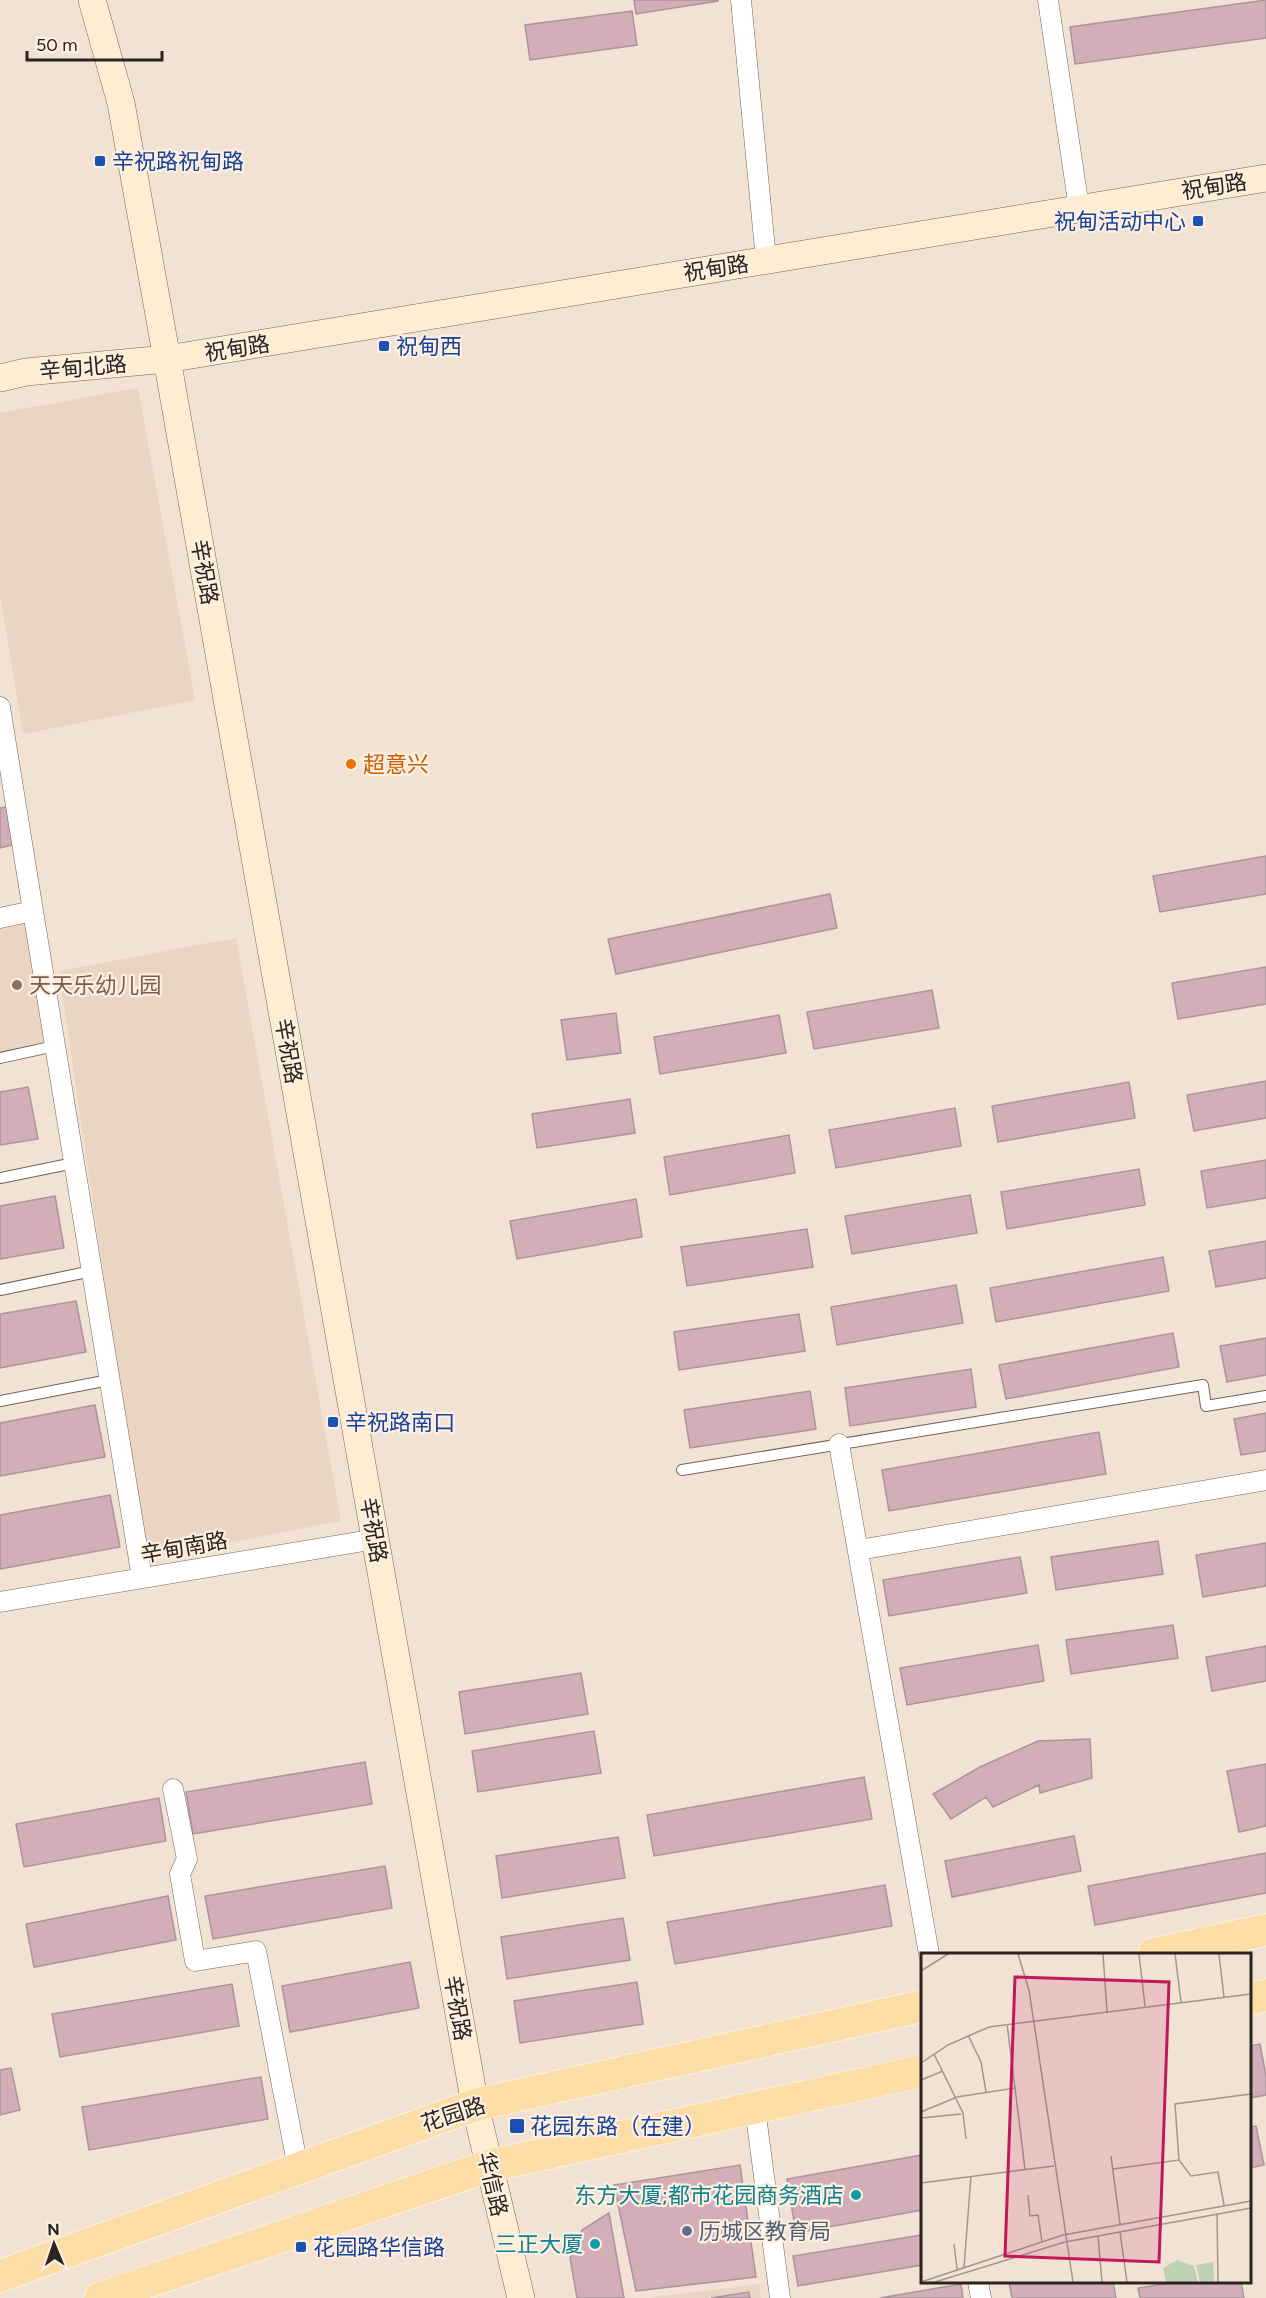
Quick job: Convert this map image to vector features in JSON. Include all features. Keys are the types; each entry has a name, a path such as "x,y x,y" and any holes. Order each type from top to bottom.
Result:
{"main road":[{"name":"辛祝路","path":"92,0 121,104 475,2105"},
{"name":"祝甸路","path":"167,359 1266,178"},
{"name":"辛甸北路","path":"0,378 27,372 167,359"},
{"path":"1159,1953 1266,1930"},
{"path":"1251,1999 1266,1995"},
{"name":"花园路","path":"0,2276 475,2105 921,2006"},
{"path":"100,2298 489,2166 921,2071"},
{"name":"华信路","path":"475,2105 521,2298"}],"street":[{"path":"741,0 766,260"},
{"path":"1048,0 1079,208"},
{"path":"0,707 142,1578"},
{"path":"0,918 33,911"},
{"path":"839,1444 929,1953"},
{"path":"859,1550 1266,1480"},
{"name":"辛甸南路","path":"0,1602 376,1539"},
{"path":"173,1789 187,1859 180,1874 195,1960 256,1951 298,2168"},
{"path":"755,2108 780,2298"},
{"path":"978,2283 981,2298"}],"lane":[{"path":"0,1058 55,1046"},
{"path":"0,1178 74,1163"},
{"path":"0,1290 92,1271"},
{"path":"0,1401 109,1380"},
{"path":"682,1470 1203,1385 1206,1406 1266,1396"}],"shaded area":[{"path":"138,388 195,700 23,734 0,594 0,413"},
{"name":"天天乐幼儿园","path":"25,924 44,1042 0,1051 0,928"},
{"path":"236,938 341,1521 145,1559 59,971"},
{"path":"759,2284 761,2298 647,2298"}],"building":[{"path":"634,0 718,0 718,1 636,14"},
{"path":"1266,0 1266,38 1075,64 1070,27"},
{"path":"632,11 637,45 530,60 525,25"},
{"path":"7,807 16,844 0,848 0,808"},
{"path":"1266,856 1266,894 1160,912 1153,876"},
{"path":"830,894 837,928 616,974 608,939"},
{"path":"1266,967 1266,1004 1178,1019 1172,983"},
{"path":"932,990 939,1028 814,1049 807,1012"},
{"path":"616,1013 621,1053 567,1060 561,1020"},
{"path":"779,1015 786,1053 660,1074 654,1037"},
{"path":"1266,1081 1266,1118 1194,1131 1187,1095"},
{"path":"1129,1082 1135,1118 998,1142 992,1106"},
{"path":"28,1087 38,1139 0,1145 0,1092"},
{"path":"630,1099 635,1133 537,1148 532,1114"},
{"path":"955,1108 961,1146 836,1168 829,1130"},
{"path":"789,1135 795,1173 670,1195 664,1157"},
{"path":"1266,1160 1266,1198 1207,1208 1201,1171"},
{"path":"1139,1169 1145,1205 1007,1229 1001,1192"},
{"path":"970,1195 977,1233 852,1254 845,1216"},
{"path":"55,1196 64,1248 0,1259 0,1206"},
{"path":"636,1199 642,1237 517,1259 510,1221"},
{"path":"807,1229 813,1267 687,1286 681,1247"},
{"path":"1266,1241 1266,1278 1216,1287 1209,1251"},
{"path":"1163,1257 1169,1291 996,1322 990,1288"},
{"path":"956,1285 963,1323 837,1345 831,1307"},
{"path":"76,1301 86,1352 0,1368 0,1314"},
{"path":"799,1314 805,1351 679,1370 674,1332"},
{"path":"1173,1333 1179,1367 1006,1399 999,1365"},
{"path":"1266,1338 1266,1375 1227,1382 1220,1346"},
{"path":"971,1369 976,1407 850,1426 845,1388"},
{"path":"810,1391 816,1429 690,1448 684,1410"},
{"path":"95,1405 105,1457 0,1476 0,1423"},
{"path":"1266,1413 1266,1451 1241,1455 1234,1419"},
{"path":"1099,1432 1106,1474 889,1511 882,1470"},
{"path":"110,1495 120,1547 0,1569 0,1515"},
{"path":"1158,1541 1163,1574 1056,1590 1051,1557"},
{"path":"1266,1543 1266,1586 1203,1597 1196,1555"},
{"path":"1020,1557 1027,1593 889,1616 883,1580"},
{"path":"1173,1625 1178,1658 1071,1674 1066,1640"},
{"path":"1038,1645 1044,1681 907,1705 900,1668"},
{"path":"1266,1646 1266,1681 1212,1691 1206,1657"},
{"path":"581,1673 588,1714 465,1734 459,1692"},
{"path":"594,1731 601,1773 478,1792 472,1751"},
{"path":"1090,1739 1092,1778 1040,1793 1039,1785 993,1807 986,1797 951,1819 933,1794 980,1767 1038,1741"},
{"path":"365,1762 372,1804 193,1834 186,1792"},
{"path":"1266,1764 1266,1826 1239,1832 1227,1771"},
{"path":"864,1777 872,1819 654,1856 647,1815"},
{"path":"159,1798 166,1841 24,1867 16,1824"},
{"path":"1074,1836 1081,1871 952,1897 945,1861"},
{"path":"618,1837 625,1878 502,1898 496,1856"},
{"path":"1266,1853 1266,1893 1095,1925 1088,1886"},
{"path":"385,1866 392,1908 213,1939 205,1896"},
{"path":"885,1885 892,1926 675,1964 667,1922"},
{"path":"168,1896 176,1940 34,1967 26,1924"},
{"path":"623,1918 630,1960 507,1979 501,1937"},
{"path":"410,1962 419,2008 290,2032 282,1986"},
{"path":"637,1982 643,2024 520,2043 514,2001"},
{"path":"232,1984 239,2026 60,2057 52,2014"},
{"path":"1260,2044 1266,2076 1266,2095 1251,2098 1251,2046"},
{"path":"11,2068 20,2110 0,2115 0,2070"},
{"path":"261,2077 268,2119 89,2150 82,2107"},
{"path":"1256,2126 1264,2165 1251,2168 1251,2127"},
{"name":"东方大厦;都市花园商务酒店","path":"921,2155 921,2210 796,2233 787,2179"},
{"name":"历城区教育局","path":"740,2165 756,2277 636,2291 614,2185"},
{"name":"三正大厦","path":"609,2213 624,2298 577,2298 570,2258 582,2230"},
{"path":"921,2235 921,2265 798,2286 793,2256"},
{"path":"1009,2283 1113,2283 1116,2298 1012,2298"},
{"path":"1170,2283 1241,2283 1244,2298 1140,2298 1138,2288"},
{"path":"961,2284 963,2298 880,2298"},
{"path":"749,2292 750,2298 711,2298"}],"place":[{"name":"辛祝路祝甸路","path":"100,161"},
{"name":"祝甸活动中心","path":"1198,221"},
{"name":"祝甸西","path":"384,346"},
{"name":"超意兴","path":"351,764"},
{"name":"天天乐幼儿园","path":"17,985"},
{"name":"辛祝路南口","path":"333,1422"},
{"name":"花园东路（在建）","path":"517,2126"},
{"name":"东方大厦;都市花园商务酒店","path":"856,2195"},
{"name":"历城区教育局","path":"687,2231"},
{"name":"三正大厦","path":"595,2244"},
{"name":"花园路华信路","path":"301,2247"}]}
